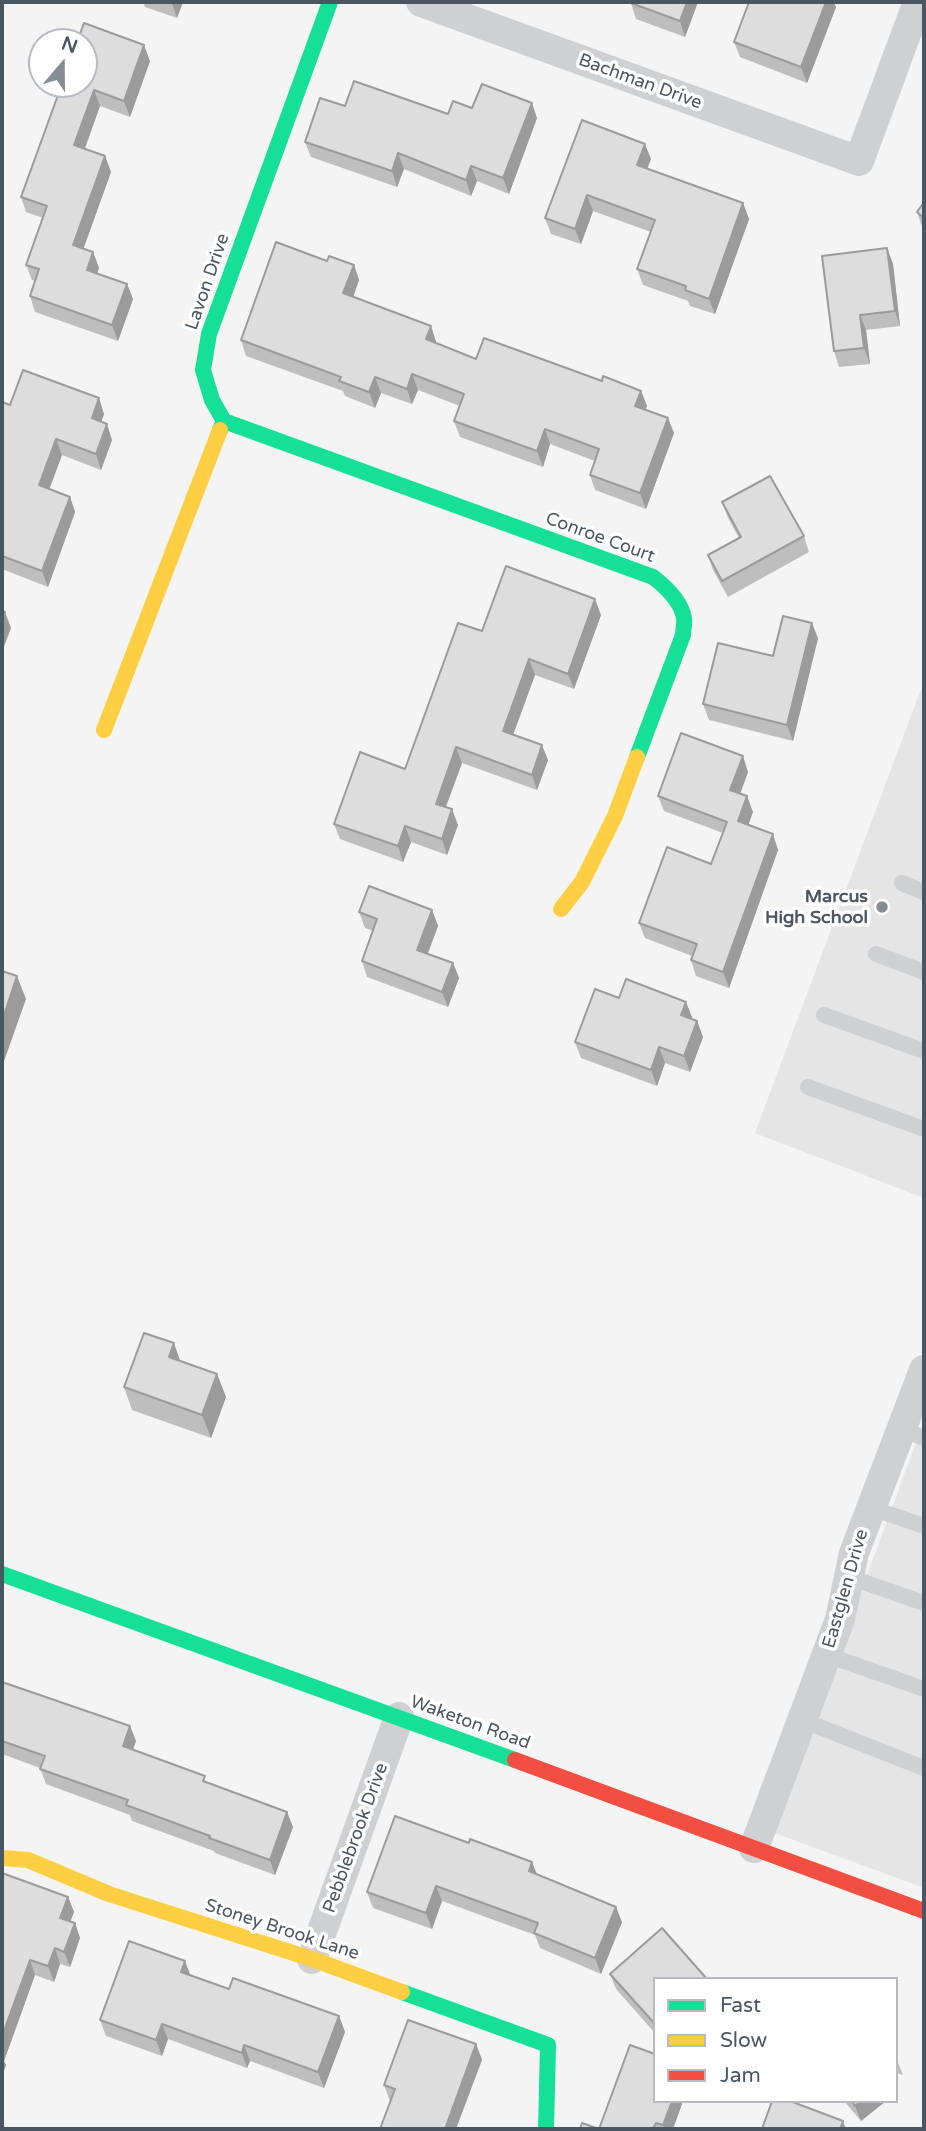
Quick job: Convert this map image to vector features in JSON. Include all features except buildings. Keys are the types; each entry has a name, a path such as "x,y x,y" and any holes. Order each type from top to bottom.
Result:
{"street":[{"name":"Lavon Drive","path":"224,421 212,400 203,370 209,334 330,2"},
{"name":"Bachman Drive","path":"421,2 859,161 918,2"},
{"path":"104,730 224,421"},
{"name":"Conroe Court","path":"224,421 653,577 667,588 684,617 683,635 615,816 582,882 561,909"},
{"name":"Eastglen Drive","path":"754,1848 840,1619 854,1553 872,1508 913,1433 924,1370"},
{"name":"Waketon Road","path":"2,1574 924,1911"},
{"name":"Pebblebrook Drive","path":"312,1959 399,1717"},
{"name":"Stoney Brook Lane","path":"2,1858 28,1860 109,1894 312,1959 548,2045 546,2129"}],"lane":[{"path":"902,884 924,892"},
{"path":"876,954 924,972"},
{"path":"824,1015 924,1051"},
{"path":"808,1087 924,1129"},
{"path":"872,1508 924,1526"},
{"path":"849,1577 924,1603"},
{"path":"827,1655 924,1689"},
{"path":"802,1720 924,1768"}],"shaded area":[{"name":"Marcus High School","path":"924,681 924,1198 755,1133"},
{"path":"924,1421 924,1888 772,1832"}],"traffic: fast":[{"path":"220,430 224,421 212,400 203,370 209,334 330,2"},
{"path":"224,421 658,581 680,606 684,620 683,635 637,757"},
{"path":"2,1574 515,1760"},
{"path":"402,1992 548,2045 546,2129"}],"traffic: slow":[{"path":"104,730 220,430"},
{"path":"561,909 582,882 615,816 637,757"},
{"path":"2,1858 28,1860 109,1894 312,1959 402,1992"}],"traffic: jam":[{"path":"515,1760 924,1911"}],"place":[{"name":"Marcus High School","path":"882,907"}]}
